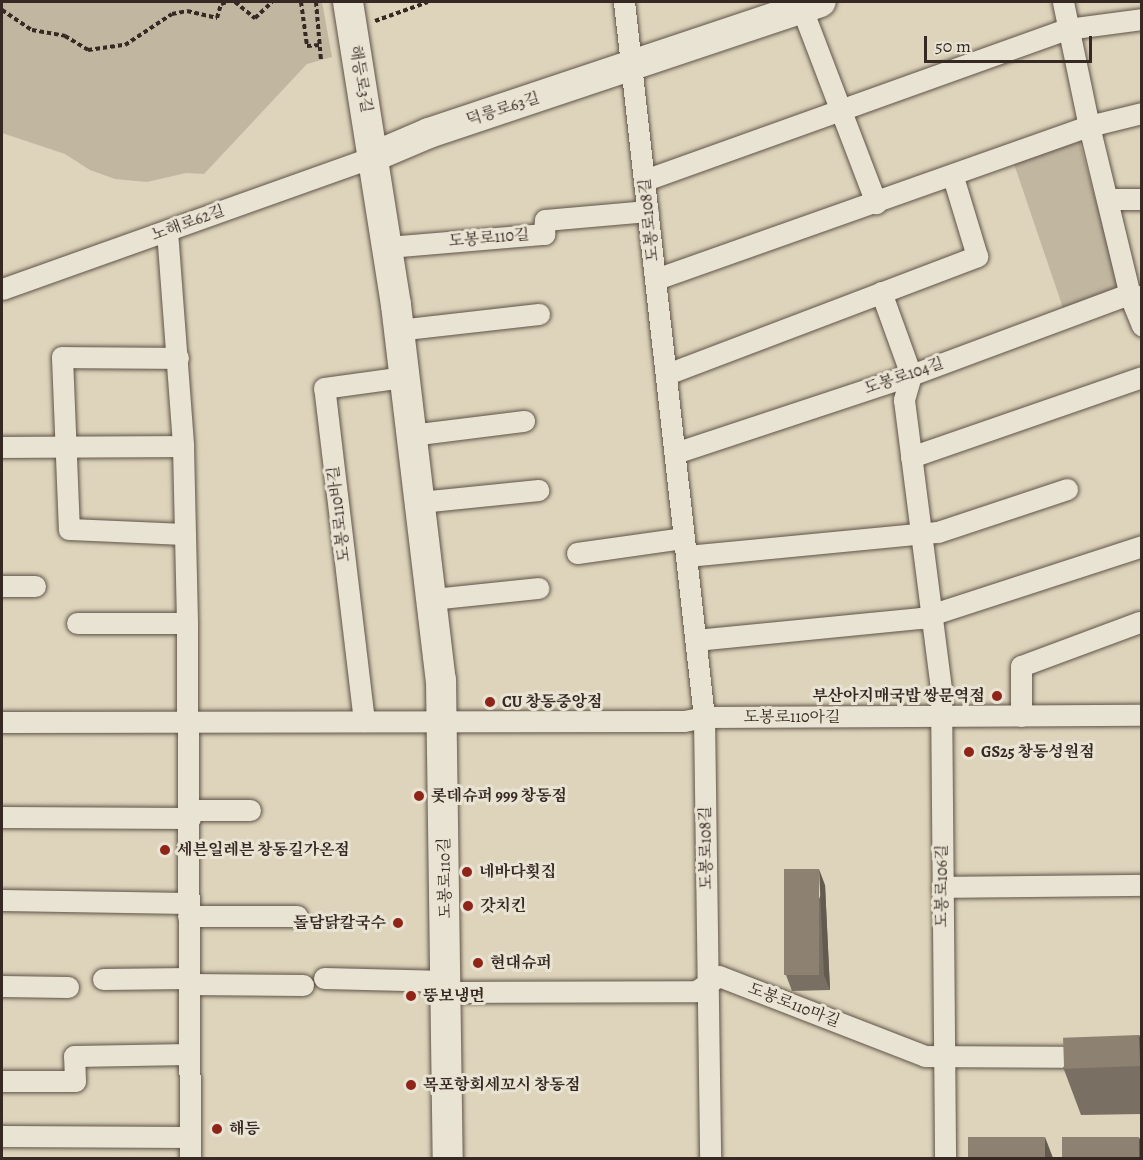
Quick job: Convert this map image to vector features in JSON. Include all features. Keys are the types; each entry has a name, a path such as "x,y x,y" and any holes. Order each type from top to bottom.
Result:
{"street":[{"path":"624,2 632,66"},
{"path":"1063,2 1067,30 1089,126 1107,199 1136,296 1142,326"},
{"name":"덕릉로63길","path":"375,156 429,133 811,5 841,112 876,203"},
{"name":"해등로3길","path":"350,15 375,156"},
{"path":"645,180 1067,30 1142,20"},
{"name":"도봉로108길","path":"632,66 704,717 710,1158"},
{"path":"656,279 953,177 1089,126 1142,113"},
{"name":"노해로62길","path":"2,289 375,156"},
{"name":"도봉로110길","path":"375,156 432,599 444,720 448,1158"},
{"path":"667,374 977,256 953,177"},
{"path":"1107,199 1142,199"},
{"name":"도봉로110길","path":"388,247 544,234 545,220 648,211"},
{"path":"167,231 183,446 188,623 190,1158"},
{"path":"881,292 911,375"},
{"name":"도봉로104길","path":"675,453 911,375 1136,296"},
{"path":"398,330 539,314"},
{"path":"178,358 62,357 69,529 185,534"},
{"name":"도봉로106길","path":"911,375 904,400 931,615 941,717 945,1158"},
{"name":"도봉로110바길","path":"364,721 324,388 403,377"},
{"path":"911,457 1142,377"},
{"path":"411,435 524,421"},
{"path":"2,447 183,446"},
{"path":"577,553 921,535 1067,489"},
{"path":"420,502 538,490"},
{"path":"696,640 931,615 1142,546"},
{"path":"2,586 35,586"},
{"path":"432,599 538,588"},
{"path":"1022,716 1021,666 1139,622"},
{"path":"78,623 188,623"},
{"name":"도봉로110아길","path":"444,720 684,721 704,717 1142,715"},
{"path":"2,722 444,720"},
{"path":"2,817 190,814 250,810"},
{"path":"942,887 1142,885"},
{"path":"2,900 297,916"},
{"name":"도봉로110마길","path":"324,978 447,987 696,991 719,976 925,1056 1142,1057"},
{"path":"103,979 303,985"},
{"path":"2,986 68,987"},
{"path":"2,1081 75,1081 74,1056 189,1054"},
{"path":"2,1136 189,1137"}],"path":[{"path":"2,10 32,30 65,36 88,50 125,45 172,14 187,11 217,18 221,4 227,2"},
{"path":"235,2 255,18 272,2"},
{"path":"301,2 307,46 320,45"},
{"path":"316,2 321,60"},
{"path":"350,15 428,2"}],"shaded area":[{"path":"2,2 322,2 332,57 307,64 204,174 186,173 147,182 115,179 90,170 65,154 2,133"},
{"path":"1078,137 1121,290 1064,311 1013,161"}],"building":[{"path":"784,869 819,869 819,975 784,975"},
{"path":"1139,1035 1140,1066 1064,1069 1063,1038"},
{"path":"968,1137 1045,1137 1045,1158 968,1158"},
{"path":"1062,1137 1139,1137 1139,1158 1062,1158"}],"place":[{"name":"부산아지매국밥 쌍문역점","path":"997,696"},
{"name":"CU 창동중앙점","path":"490,702"},
{"name":"GS25 창동성원점","path":"969,752"},
{"name":"롯데슈퍼 999 창동점","path":"419,796"},
{"name":"세븐일레븐 창동길가온점","path":"165,850"},
{"name":"네바다횟집","path":"467,872"},
{"name":"갓치킨","path":"468,906"},
{"name":"돌담닭칼국수","path":"398,923"},
{"name":"현대슈퍼","path":"478,963"},
{"name":"뚱보냉면","path":"411,996"},
{"name":"목포항회세꼬시 창동점","path":"411,1085"},
{"name":"해등","path":"217,1129"}]}
